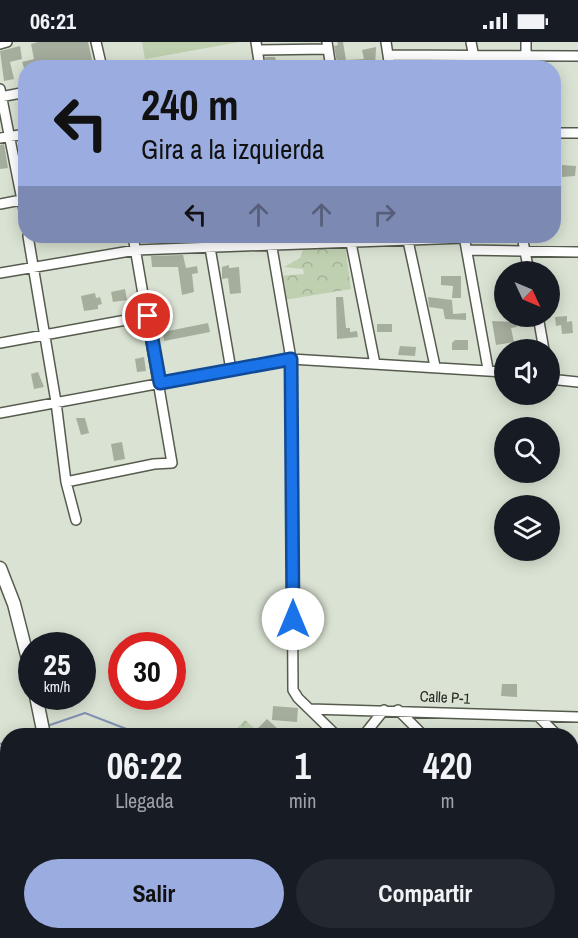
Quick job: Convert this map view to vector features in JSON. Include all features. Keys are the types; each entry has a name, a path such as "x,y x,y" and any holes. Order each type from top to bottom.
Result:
{"main road":[{"path":"0,568 14,604 21,632"},
{"path":"39,710 43,728"}],"street":[{"path":"0,44 7,42"},
{"path":"96,42 100,60"},
{"path":"386,42 389,60"},
{"path":"471,42 475,60"},
{"path":"526,42 526,54"},
{"path":"257,46 328,45 330,60"},
{"path":"388,54 578,56"},
{"path":"18,93 0,94 4,137 18,181"},
{"path":"561,133 578,133"},
{"path":"0,204 18,201"},
{"path":"29,243 57,402 66,482 75,520"},
{"path":"66,482 154,464 172,463 134,243"},
{"path":"0,273 187,243"},
{"path":"210,243 231,370"},
{"path":"236,243 272,247 311,243"},
{"path":"271,243 291,359 293,690 298,698 329,728"},
{"path":"351,243 375,364"},
{"path":"408,243 435,366"},
{"path":"465,243 488,369"},
{"path":"524,243 527,261"},
{"path":"467,250 525,249 578,252"},
{"path":"0,343 148,316"},
{"path":"0,413 291,359 494,370"},
{"path":"560,379 578,382"},
{"name":"Calle P-1","path":"310,709 578,717"},
{"path":"370,728 384,710"},
{"path":"398,710 413,728"},
{"path":"538,716 550,728"}],"green space":[{"path":"142,42 240,42 145,59"},
{"path":"345,244 351,289 284,300 285,284 278,276 304,274 303,269 284,267 300,258 303,250 299,247"},
{"path":"245,720 254,728 237,728"}],"building":[{"path":"88,42 92,60 30,60 34,59 31,44"},
{"path":"337,42 343,42 346,60 337,60 334,46 338,45"},
{"path":"20,46 22,59 10,62 14,79 4,81 0,51"},
{"path":"376,47 375,60 346,60 364,59 362,50"},
{"path":"265,57 275,57 276,60 266,60"},
{"path":"4,144 8,168 0,169 0,145"},
{"path":"562,165 576,166 575,176 562,177"},
{"path":"183,255 186,268 197,266 198,273 192,274 194,292 182,295 178,267 152,267 151,256"},
{"path":"229,265 229,268 239,267 241,293 230,294 228,278 222,279 222,267"},
{"path":"441,276 461,276 461,298 452,298 453,286 441,285"},
{"path":"125,289 127,300 113,302 111,292"},
{"path":"95,293 96,298 100,297 102,304 98,305 98,309 84,311 81,296"},
{"path":"336,297 343,297 346,328 350,328 350,332 357,331 358,337 337,339"},
{"path":"428,297 452,300 453,314 466,313 466,320 445,319 443,309 429,307"},
{"path":"567,316 567,322 572,321 573,333 562,334 560,317"},
{"path":"492,321 494,321 494,327 517,327 511,328 513,339 495,339"},
{"path":"208,323 210,332 164,341 163,332"},
{"path":"377,324 392,324 392,332 377,332"},
{"path":"455,340 468,340 468,350 452,350 452,343"},
{"path":"400,346 416,347 415,356 398,355"},
{"path":"144,357 146,371 137,372 135,359"},
{"path":"38,372 44,387 34,389 31,374"},
{"path":"76,418 85,418 89,433 81,435"},
{"path":"122,442 125,459 114,461 111,444"},
{"path":"502,684 517,684 517,697 501,696"},
{"path":"273,706 298,708 297,722 272,720"},
{"path":"267,719 277,728 258,728"}],"waterway":[{"path":"47,726 85,713 124,728"}],"route":[{"path":"148,316 160,383 291,359 293,619"}]}
